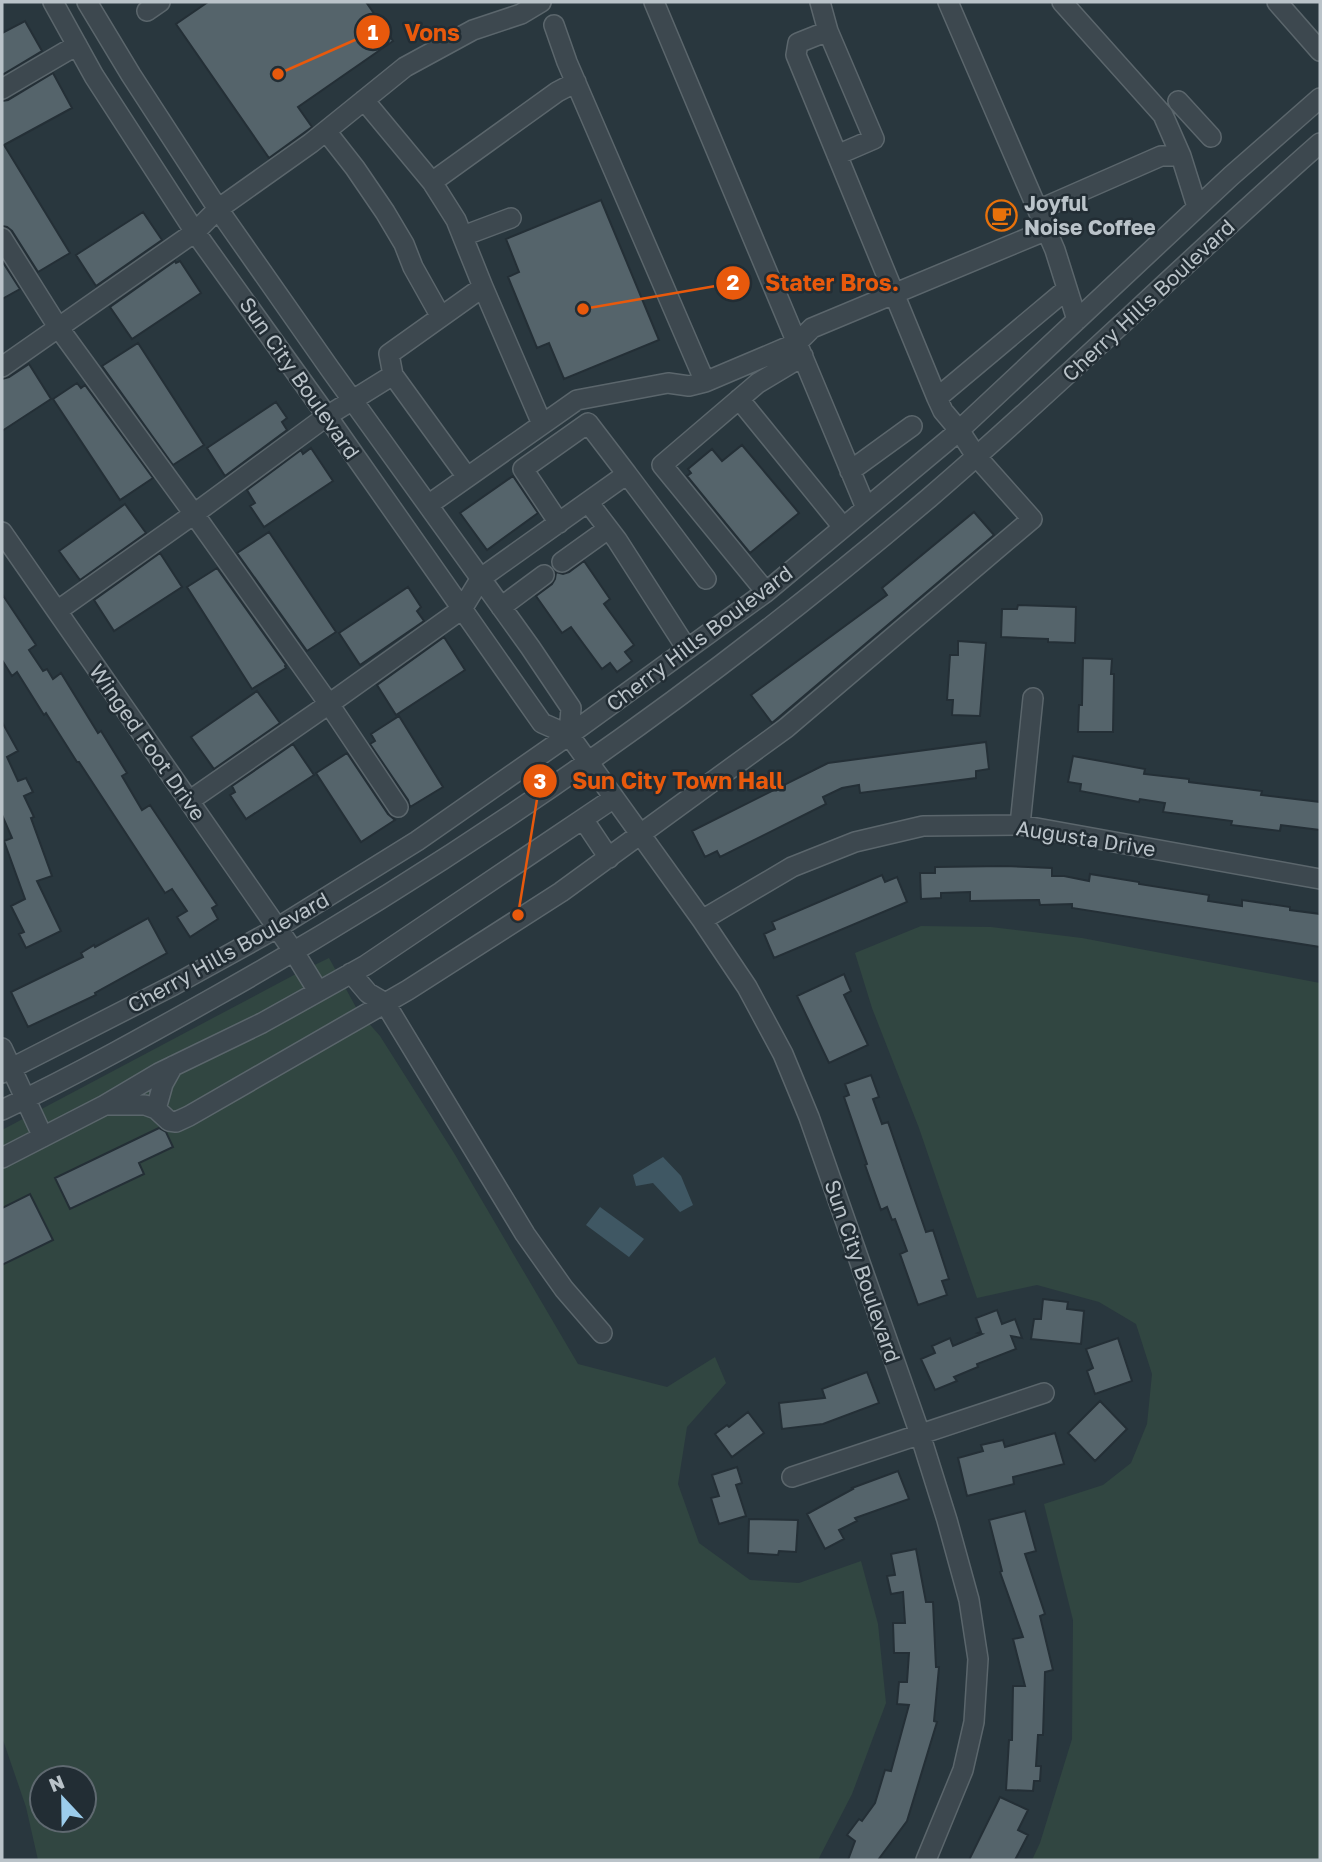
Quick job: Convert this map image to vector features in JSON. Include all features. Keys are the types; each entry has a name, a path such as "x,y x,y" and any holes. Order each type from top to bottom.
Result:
{"street":[{"name":"Sun City Boulevard","path":"53,2 138,146 195,232 542,723 569,735 589,762 747,987 783,1054 809,1117 920,1434 969,1600 978,1660 974,1722 962,1770 926,1860"},
{"name":"Sun City Boulevard","path":"87,2 218,209 571,708 569,735"},
{"path":"2,367 195,232 218,209 326,131 405,67 473,30 521,14 540,2"},
{"path":"654,2 866,508"},
{"path":"820,2 828,31 874,139 837,155"},
{"path":"948,2 1047,230 1077,320"},
{"path":"1062,2 1163,115 1181,156 1197,208"},
{"path":"1277,2 1320,51"},
{"path":"554,25 705,382"},
{"path":"105,1105 145,1105 156,1109 169,1121 176,1122 190,1116 385,1003 561,892 786,728 1032,519 976,456 943,411 937,398 796,55 799,43 828,31"},
{"path":"2,89 77,45"},
{"path":"432,183 557,92 576,82"},
{"name":"Cherry Hills Boulevard","path":"7,1070 174,985 277,928 417,841 766,592 959,430 1234,173 1320,98"},
{"path":"364,100 432,183 456,219 542,424"},
{"path":"1178,101 1211,137"},
{"path":"326,131 385,212 441,317"},
{"name":"Cherry Hills Boulevard","path":"2,1110 171,1021 294,952 480,837 589,762 759,636 927,499 1320,143"},
{"path":"1038,210 1161,156 1181,156"},
{"path":"1234,173 1257,199"},
{"path":"463,236 511,218"},
{"path":"766,592 662,465 800,349 812,328 1047,230"},
{"path":"2,238 58,327 329,704 398,807"},
{"path":"467,477 393,375 389,354 483,288"},
{"path":"937,398 1067,289"},
{"path":"428,505 577,400 668,383 689,386 800,349"},
{"path":"57,611 327,416 393,375"},
{"path":"739,399 843,527"},
{"path":"559,523 523,469 588,423 706,579"},
{"path":"850,471 912,426"},
{"path":"189,802 462,609 481,578 627,474"},
{"path":"588,502 687,649"},
{"path":"562,562 608,529"},
{"name":"Winged Foot Drive","path":"2,532 294,952 318,991"},
{"path":"501,607 544,575"},
{"path":"1020,825 1033,698"},
{"path":"2,1158 105,1105 173,1066 262,1023 366,965 614,798"},
{"path":"583,819 609,858"},
{"name":"Augusta Drive","path":"702,920 792,867 855,842 923,826 1020,825 1320,878"},
{"path":"351,972 368,993 385,1003 525,1234 564,1289 602,1333"},
{"path":"2,1048 7,1070 25,1099 43,1137"},
{"path":"156,1109 163,1084 173,1066"},
{"path":"792,1477 1044,1393"}],"green space":[{"path":"921,926 991,927 1082,938 1320,983 1320,1860 1032,1860 1040,1843 1072,1739 1073,1620 1044,1504 1103,1485 1131,1463 1147,1424 1152,1374 1136,1324 1099,1302 1037,1285 977,1298 919,1128 872,1008 855,953"},
{"path":"329,958 358,1011 380,1036 454,1153 578,1364 667,1387 715,1357 726,1383 687,1427 678,1484 699,1543 750,1580 799,1583 861,1561 878,1624 886,1703 852,1794 818,1860 38,1860 32,1834 98,1834 98,1764 28,1764 28,1816 2,1737 2,1130"}],"water":[{"path":"663,1157 681,1176 693,1205 680,1212 653,1183 636,1186 633,1175"},
{"path":"600,1207 644,1239 629,1257 586,1225"}],"building":[{"path":"208,2 366,2 393,41 298,107 312,127 269,158 176,24"},
{"path":"25,21 42,51 2,75 2,33"},
{"path":"53,73 72,108 4,145 70,253 38,272 12,231 2,226 2,101"},
{"path":"601,200 659,340 564,379 549,343 537,348 508,277 519,272 506,239"},
{"path":"143,212 162,240 96,286 76,255"},
{"path":"2,261 20,289 2,299"},
{"path":"175,261 180,261 201,293 132,339 110,307"},
{"path":"138,343 204,445 173,465 102,366"},
{"path":"29,364 51,399 2,431 2,379"},
{"path":"77,383 81,388 85,385 153,478 120,500 53,399"},
{"path":"276,402 287,418 282,422 287,430 225,476 207,448"},
{"path":"742,445 799,513 750,553 687,476 691,473 688,469 712,449 722,461"},
{"path":"311,448 333,481 264,527 250,506 255,503 247,490 301,450 303,454"},
{"path":"513,476 538,513 487,550 460,513"},
{"path":"125,504 146,533 80,580 59,551"},
{"path":"974,512 994,535 772,723 751,695 887,595 882,588"},
{"path":"269,532 336,632 307,651 237,553"},
{"path":"160,553 182,587 114,631 94,600"},
{"path":"584,561 610,599 604,604 634,645 625,652 632,661 617,672 610,663 602,669 571,627 562,633 536,596 552,584 556,572 569,572"},
{"path":"217,568 286,665 286,668 252,689 187,587"},
{"path":"408,587 421,607 417,611 424,621 360,665 339,633"},
{"path":"2,594 36,645 29,650 43,671 47,669 53,679 61,673 98,733 101,731 127,773 122,776 142,810 150,805 217,905 212,908 218,919 190,937 177,917 187,911 172,889 165,893 46,713 44,715 17,672 12,676 2,660"},
{"path":"1018,605 1076,607 1075,643 1001,637 1002,609 1017,609"},
{"path":"444,637 465,670 396,715 377,685"},
{"path":"958,641 986,643 980,716 952,715 953,700 947,700 950,655 958,655"},
{"path":"1083,658 1112,659 1113,732 1078,732 1079,705 1082,705"},
{"path":"257,691 280,723 214,769 191,737"},
{"path":"399,716 443,787 410,807 370,744 375,741 371,734"},
{"path":"2,722 18,751 7,757 18,781 26,778 33,792 24,796 34,817 31,818 52,876 37,881 61,931 26,948 19,934 24,932 11,906 25,899 4,841 12,838 2,815"},
{"path":"986,742 989,769 976,771 976,778 860,793 859,785 842,788 823,797 826,804 720,857 717,851 705,857 692,831 828,763"},
{"path":"293,744 314,775 246,819 230,795 235,792 232,786"},
{"path":"347,753 388,814 395,820 361,842 316,773"},
{"path":"1073,756 1145,769 1144,774 1262,791 1261,795 1320,802 1320,830 1281,825 1280,831 1231,825 1232,821 1163,812 1165,803 1140,799 1139,802 1080,791 1081,784 1068,782"},
{"path":"935,867 1052,868 1052,876 1089,881 1090,874 1209,895 1208,901 1242,906 1242,900 1320,914 1320,947 1072,908 1072,904 1040,905 1039,900 970,901 970,892 941,893 941,898 921,899 920,873 935,873"},
{"path":"882,875 885,882 897,877 907,902 774,958 764,934 775,929 772,922"},
{"path":"148,918 167,953 95,993 96,995 28,1027 11,992 83,957 81,953 94,945 95,947"},
{"path":"844,974 851,991 844,995 868,1045 829,1063 797,996"},
{"path":"871,1075 879,1097 873,1099 882,1124 888,1122 926,1232 933,1230 949,1279 942,1281 947,1295 918,1305 900,1254 907,1251 895,1219 892,1220 887,1207 881,1210 844,1097 849,1095 845,1084"},
{"path":"159,1128 166,1132 173,1147 139,1163 144,1174 70,1209 55,1178"},
{"path":"30,1194 53,1240 2,1265 2,1208"},
{"path":"1043,1299 1068,1302 1067,1309 1084,1311 1081,1344 1031,1339 1034,1319 1041,1319"},
{"path":"997,1310 1002,1324 1015,1319 1022,1338 1011,1336 1016,1349 977,1364 978,1367 954,1377 957,1381 935,1390 921,1359 935,1353 932,1346 950,1338 953,1346 982,1334 978,1333 981,1332 976,1318"},
{"path":"1118,1338 1132,1381 1095,1394 1087,1371 1093,1368 1086,1349"},
{"path":"867,1372 879,1403 823,1424 782,1429 779,1403 825,1398 822,1389"},
{"path":"1100,1401 1127,1429 1095,1461 1068,1433"},
{"path":"748,1412 764,1433 732,1457 715,1434"},
{"path":"1055,1433 1064,1464 1013,1477 1014,1484 967,1496 958,1458 983,1451 981,1445 1003,1440 1005,1447"},
{"path":"737,1467 742,1483 736,1485 746,1516 719,1524 711,1498 719,1496 712,1475"},
{"path":"898,1471 909,1499 855,1518 857,1521 839,1530 844,1539 825,1549 807,1514 852,1488"},
{"path":"1025,1511 1036,1551 1025,1554 1045,1614 1040,1616 1053,1670 1045,1672 1043,1735 1038,1735 1036,1766 1041,1766 1040,1781 1034,1781 1033,1791 1006,1790 1009,1740 1012,1740 1013,1686 1025,1686 1013,1639 1023,1637 1000,1572 1002,1571 989,1520"},
{"path":"749,1519 798,1520 796,1552 779,1551 778,1555 748,1553"},
{"path":"916,1549 926,1602 933,1602 936,1667 939,1667 934,1721 937,1722 907,1821 878,1860 848,1860 855,1841 847,1835 875,1803 885,1770 891,1771 909,1705 897,1704 899,1682 907,1682 909,1653 894,1653 893,1623 905,1623 903,1592 891,1594 887,1576 895,1575 891,1554"},
{"path":"1000,1797 1028,1810 1018,1830 1028,1835 1015,1860 969,1860"}],"place":[{"name":"Vons","path":"278,74"},
{"name":"Joyful Noise Coffee","path":"1001,215"},
{"name":"Stater Bros.","path":"583,309"},
{"name":"Sun City Town Hall","path":"518,915"}]}
